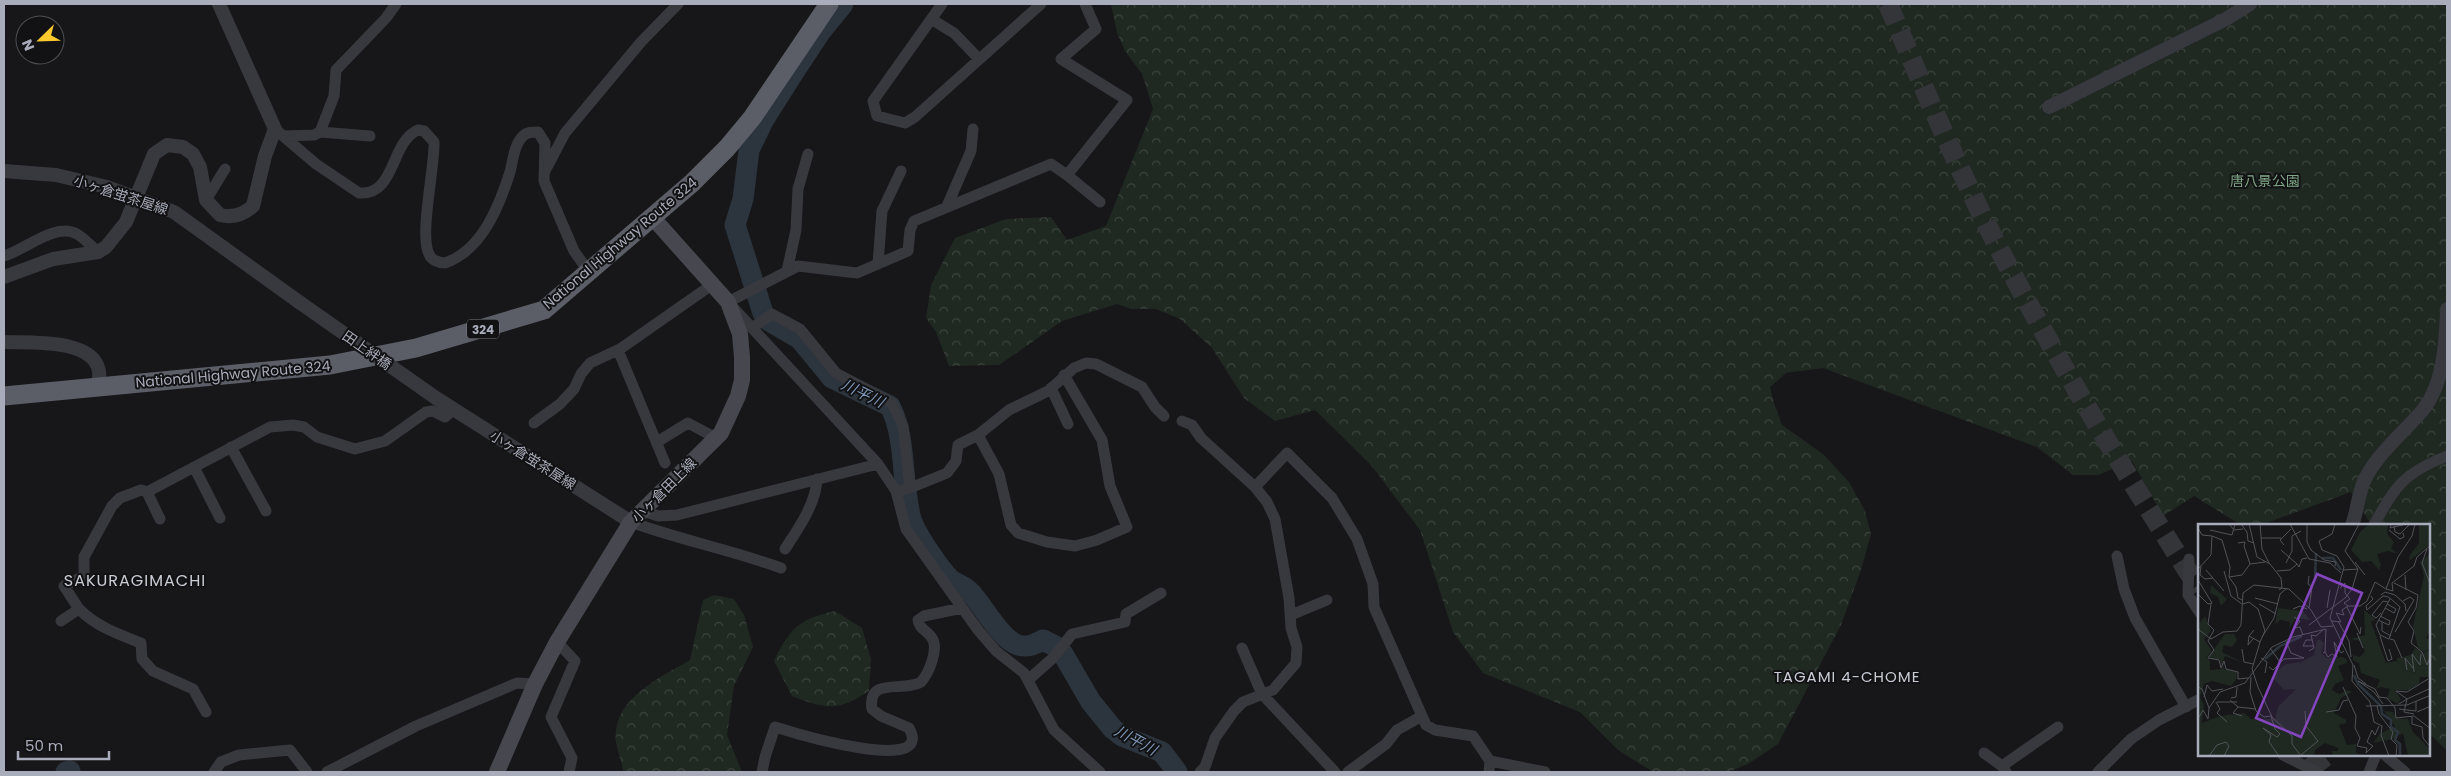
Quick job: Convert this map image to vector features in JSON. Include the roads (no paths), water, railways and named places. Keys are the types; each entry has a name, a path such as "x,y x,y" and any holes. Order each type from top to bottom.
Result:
{"highway":[{"name":"National Highway Route 324","path":"4,396 330,365 398,352 544,310 692,184 740,133 829,4"}],"main road":[{"name":"小ヶ倉田上線","path":"497,772 557,642 637,517 721,433 734,408 742,380 740,334 728,302 653,218"}],"street":[{"path":"219,4 280,132 316,164 359,193 367,194 376,190 386,180 405,138 418,130 424,132 434,142 427,228 428,254 440,263 461,256 476,241 502,198 514,152 523,136 530,132 538,132 544,138 544,182 574,251 589,272"},
{"path":"320,132 334,96 336,70 386,18 396,4"},
{"path":"543,174 565,133 641,42 678,4"},
{"path":"942,4 873,101 878,116 906,123 1041,4"},
{"path":"1067,175 1127,100 1061,59 1096,29 1085,4"},
{"path":"2049,107 2226,19 2250,4"},
{"path":"931,18 954,33 979,59"},
{"path":"947,206 971,151 973,129"},
{"path":"280,132 314,135 320,132 370,136"},
{"path":"4,277 53,259 98,252 115,238 126,222 154,154 168,145 176,145 188,150 198,160 206,200 220,215 228,217 241,214 252,206 265,156 280,132"},
{"path":"787,271 796,230 798,189 808,154"},
{"path":"1100,202 1051,164 914,220 910,230 908,251 857,273 798,266 728,302 878,464 896,491 906,529 962,608 986,641 1018,667 1028,680 1054,730 1100,772"},
{"path":"206,200 224,169"},
{"name":"小ヶ倉蛍茶屋線","path":"4,171 56,175 136,197 174,212 299,302"},
{"path":"878,264 882,212 901,171"},
{"path":"4,256 16,253 40,238 66,231 77,234 98,252"},
{"path":"534,423 560,404 574,389 581,374 590,363 618,350 713,284"},
{"name":"田上絆橋","path":"299,302 436,398"},
{"path":"2352,524 2365,479 2383,452 2423,410 2433,393 2446,337 2447,309"},
{"path":"752,328 772,314 800,329 836,373 892,403 902,426 910,488"},
{"path":"4,342 41,343 76,348 89,354 96,363 99,372 98,387"},
{"path":"618,350 665,463"},
{"path":"896,491 910,488 948,473 956,460 958,445 978,435 1009,410 1051,388 1064,375 1086,363 1096,364 1142,387 1154,407 1164,416"},
{"path":"978,435 999,474 1012,525 1018,533 1047,542 1075,546 1097,540 1127,527 1110,486 1102,440 1064,375"},
{"path":"1051,388 1068,424"},
{"name":"小ヶ倉蛍茶屋線","path":"436,398 453,410 637,517"},
{"path":"147,492 270,427 304,426 317,437 355,449 385,441 426,412 433,411 445,417 453,410"},
{"path":"1182,421 1192,425 1200,438 1255,487 1267,502 1275,519 1291,615 1291,628 1297,647 1296,664 1273,690 1243,702 1234,711 1215,738 1205,770"},
{"path":"657,442 688,423 716,438"},
{"path":"231,447 266,511"},
{"path":"1255,487 1287,453 1332,498 1357,539 1373,584 1374,607 1426,726 1435,730 1473,736 1489,767 1542,772"},
{"path":"2375,524 2392,492 2408,475 2425,465 2447,456"},
{"path":"637,517 677,515 878,464"},
{"path":"194,467 220,518"},
{"path":"785,549 800,526 817,491 817,479"},
{"path":"160,519 147,492 141,490 115,502 84,557 84,576 64,586 79,609 91,621 141,643 142,659 153,671 193,689 206,712"},
{"path":"637,517 663,534 747,556 781,568"},
{"path":"2117,556 2124,589 2135,618 2186,707"},
{"path":"2189,559 2188,595 2198,610"},
{"path":"1028,680 1053,658 1072,634 1125,622 1126,614 1161,593"},
{"path":"1291,615 1327,600"},
{"path":"762,772 775,727 852,753 894,759 904,755 910,749 912,739 909,728 881,716 872,709 873,693 880,688 921,682 930,668 934,640 920,627 918,620 924,616 962,608"},
{"path":"60,621 79,609"},
{"path":"557,642 575,661 551,717 572,758 569,772"},
{"path":"1242,648 1262,694 1335,772"},
{"path":"327,772 416,726 517,683 536,684"},
{"path":"2098,772 2131,739 2159,720 2198,700"},
{"path":"1348,772 1386,744 1397,730 1422,716"},
{"path":"1984,753 2004,769 2058,727"},
{"path":"214,772 221,762 239,755 290,750 307,772"},
{"path":"2285,756 2317,772"},
{"path":"2369,772 2376,756"},
{"path":"2386,756 2405,772"}],"waterway":[{"name":"川平川","path":"843,4 821,31 792,75 763,121 749,150 743,199 735,225 763,313 769,321 800,339 832,378 890,406 899,433 908,505 913,525 928,550 950,579 970,592 998,629 1011,642 1028,646 1043,640 1057,647 1091,702 1113,729 1122,736 1162,752 1177,772"},
{"path":"66,772 70,771"}],"tunnel":[{"path":"1888,4 1967,183 1995,241 2093,418 2198,587"},
{"path":"2312,756 2324,772"}],"district":[{"name":"SAKURAGIMACHI","path":"135,580"},
{"name":"TAGAMI 4-CHOME","path":"1847,676"}],"park label":[{"name":"唐八景公園","path":"2265,181"}]}
